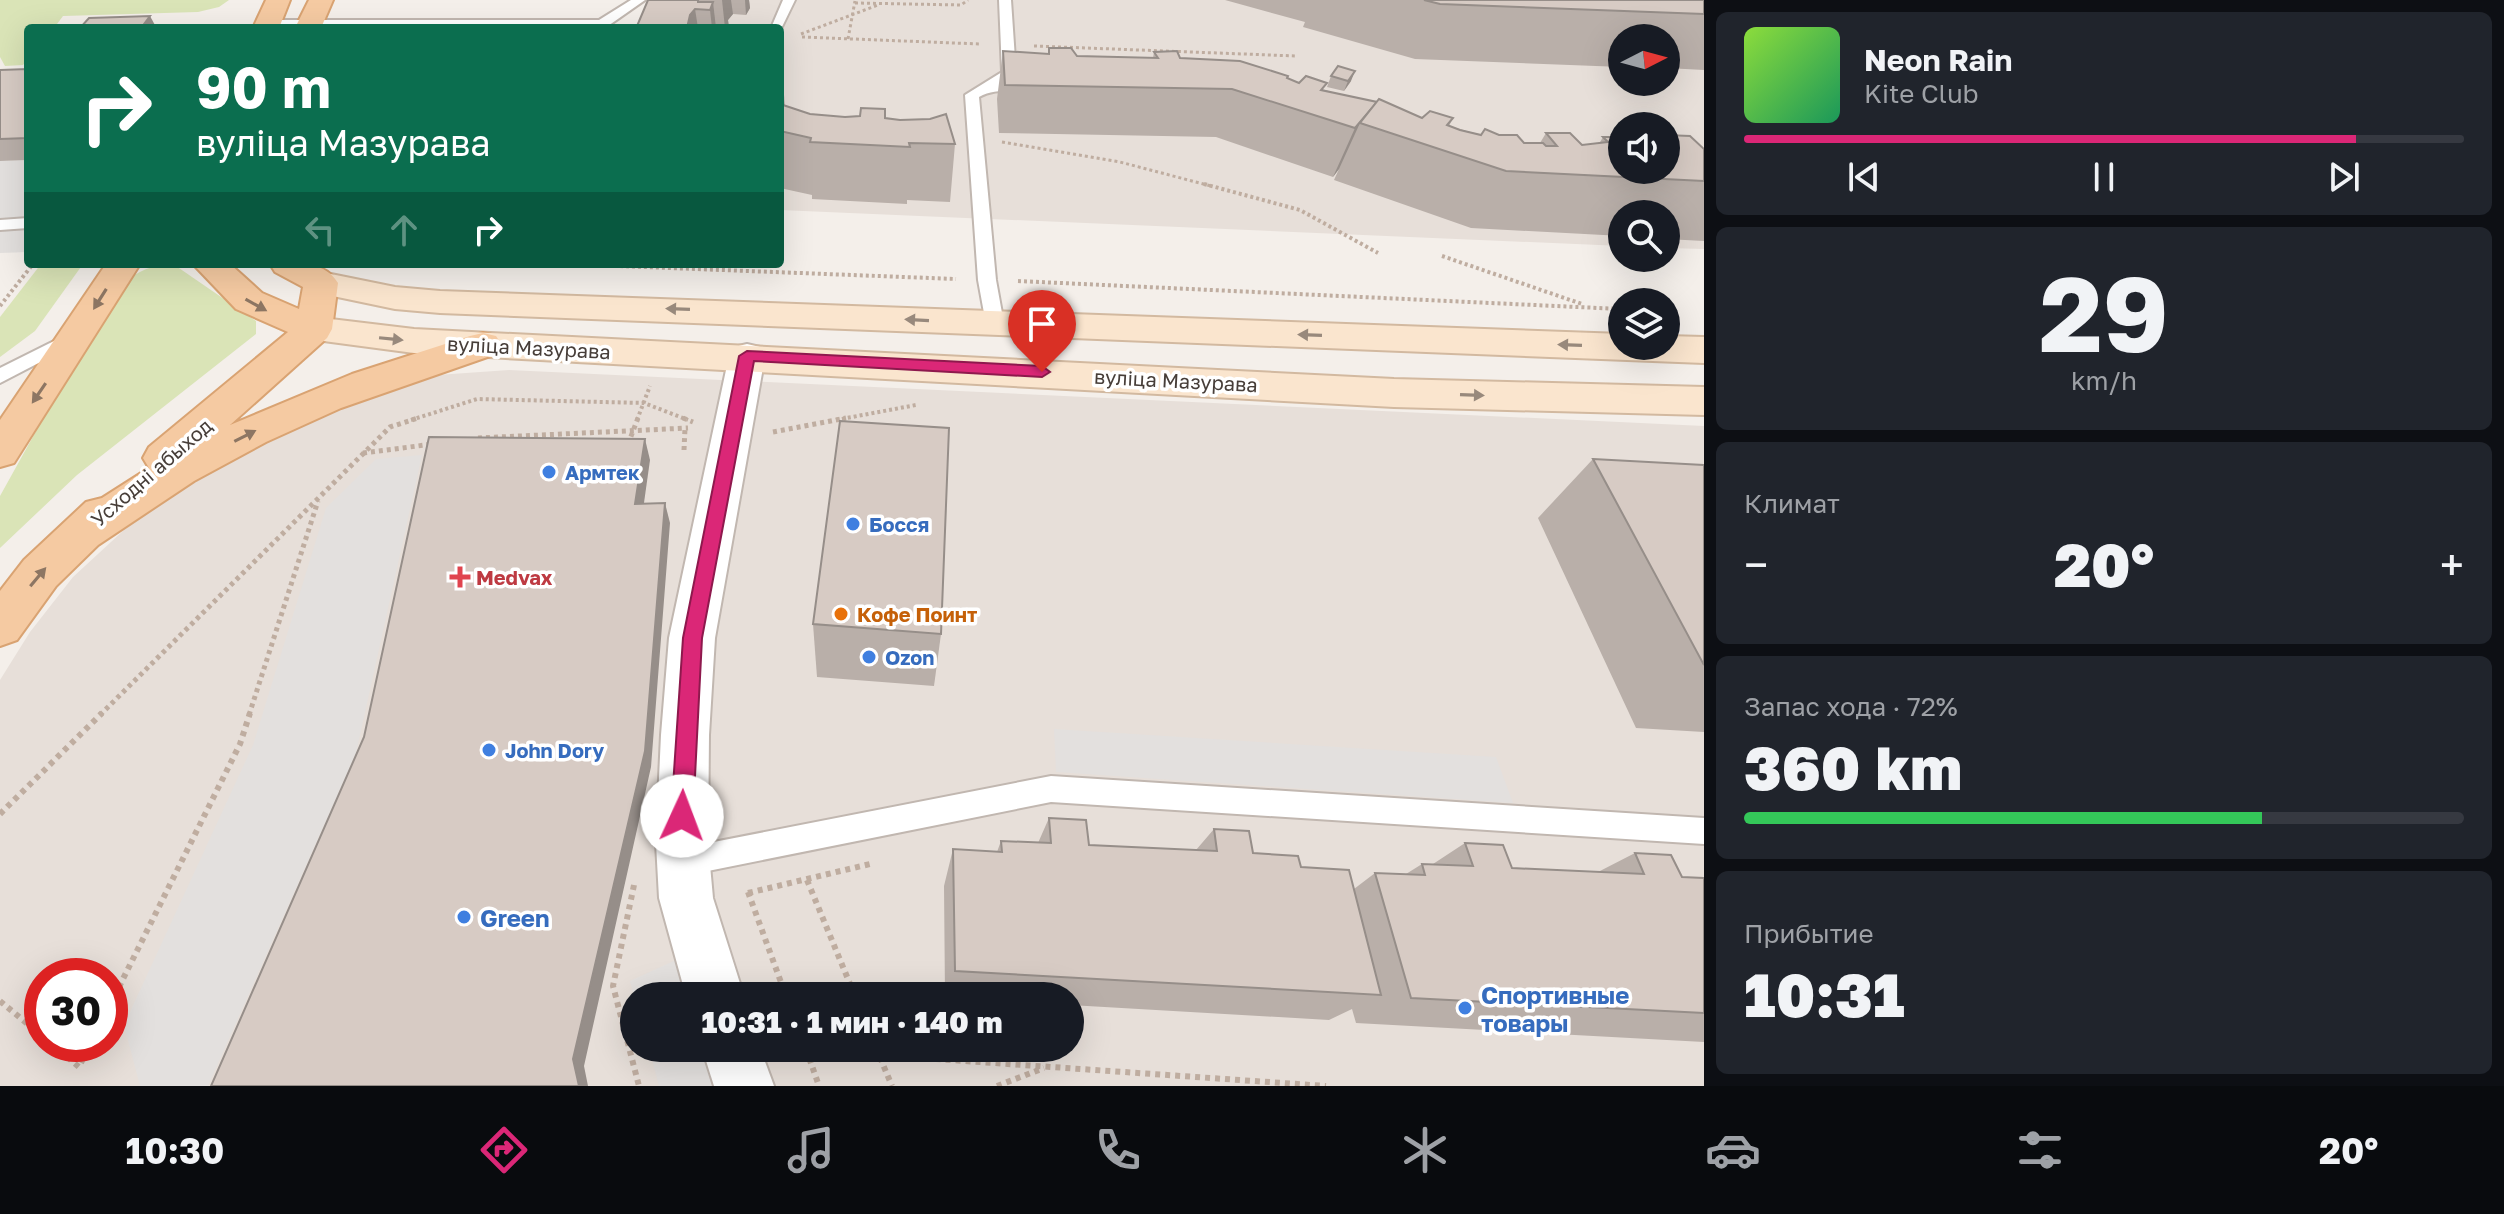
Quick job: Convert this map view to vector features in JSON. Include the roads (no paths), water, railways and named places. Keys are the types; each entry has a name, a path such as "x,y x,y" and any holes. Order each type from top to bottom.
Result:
{"main road":[{"path":"268,24 278,0"},
{"path":"0,452 120,268"},
{"path":"214,268 249,301 314,329 321,283 294,268"},
{"name":"вуліца Мазурава","path":"321,283 395,298 440,302 756,311 995,324 1704,350"},
{"path":"747,356 756,311"},
{"name":"вуліца Мазурава","path":"314,329 400,340 483,345 747,356 1394,393 1704,401"},
{"name":"Усходні абыход","path":"0,626 40,573 134,482 253,385 314,329"},
{"path":"81,533 179,470 280,418 398,371 483,345"}],"street":[{"path":"711,982 686,898 708,857 685,735 692,638 747,356"},
{"path":"736,1062 744,1086"}],"lane":[{"path":"602,24 639,0"},
{"path":"779,24 789,0"},
{"path":"995,324 987,280 972,95 1009,74 1005,0"},
{"path":"277,24 313,17 419,24"},
{"path":"989,85 1051,86"},
{"path":"0,225 24,223"},
{"path":"0,376 78,334"},
{"path":"708,857 1051,789 1704,831"}],"place":[{"name":"Армтек","path":"549,472"},
{"name":"Босся","path":"853,524"},
{"name":"Medvax","path":"460,577"},
{"name":"Кофе Поинт","path":"841,614"},
{"name":"Ozon","path":"869,657"},
{"name":"John Dory","path":"489,750"},
{"name":"Green","path":"464,917"},
{"name":"Спортивные товары","path":"1465,1008"}]}
